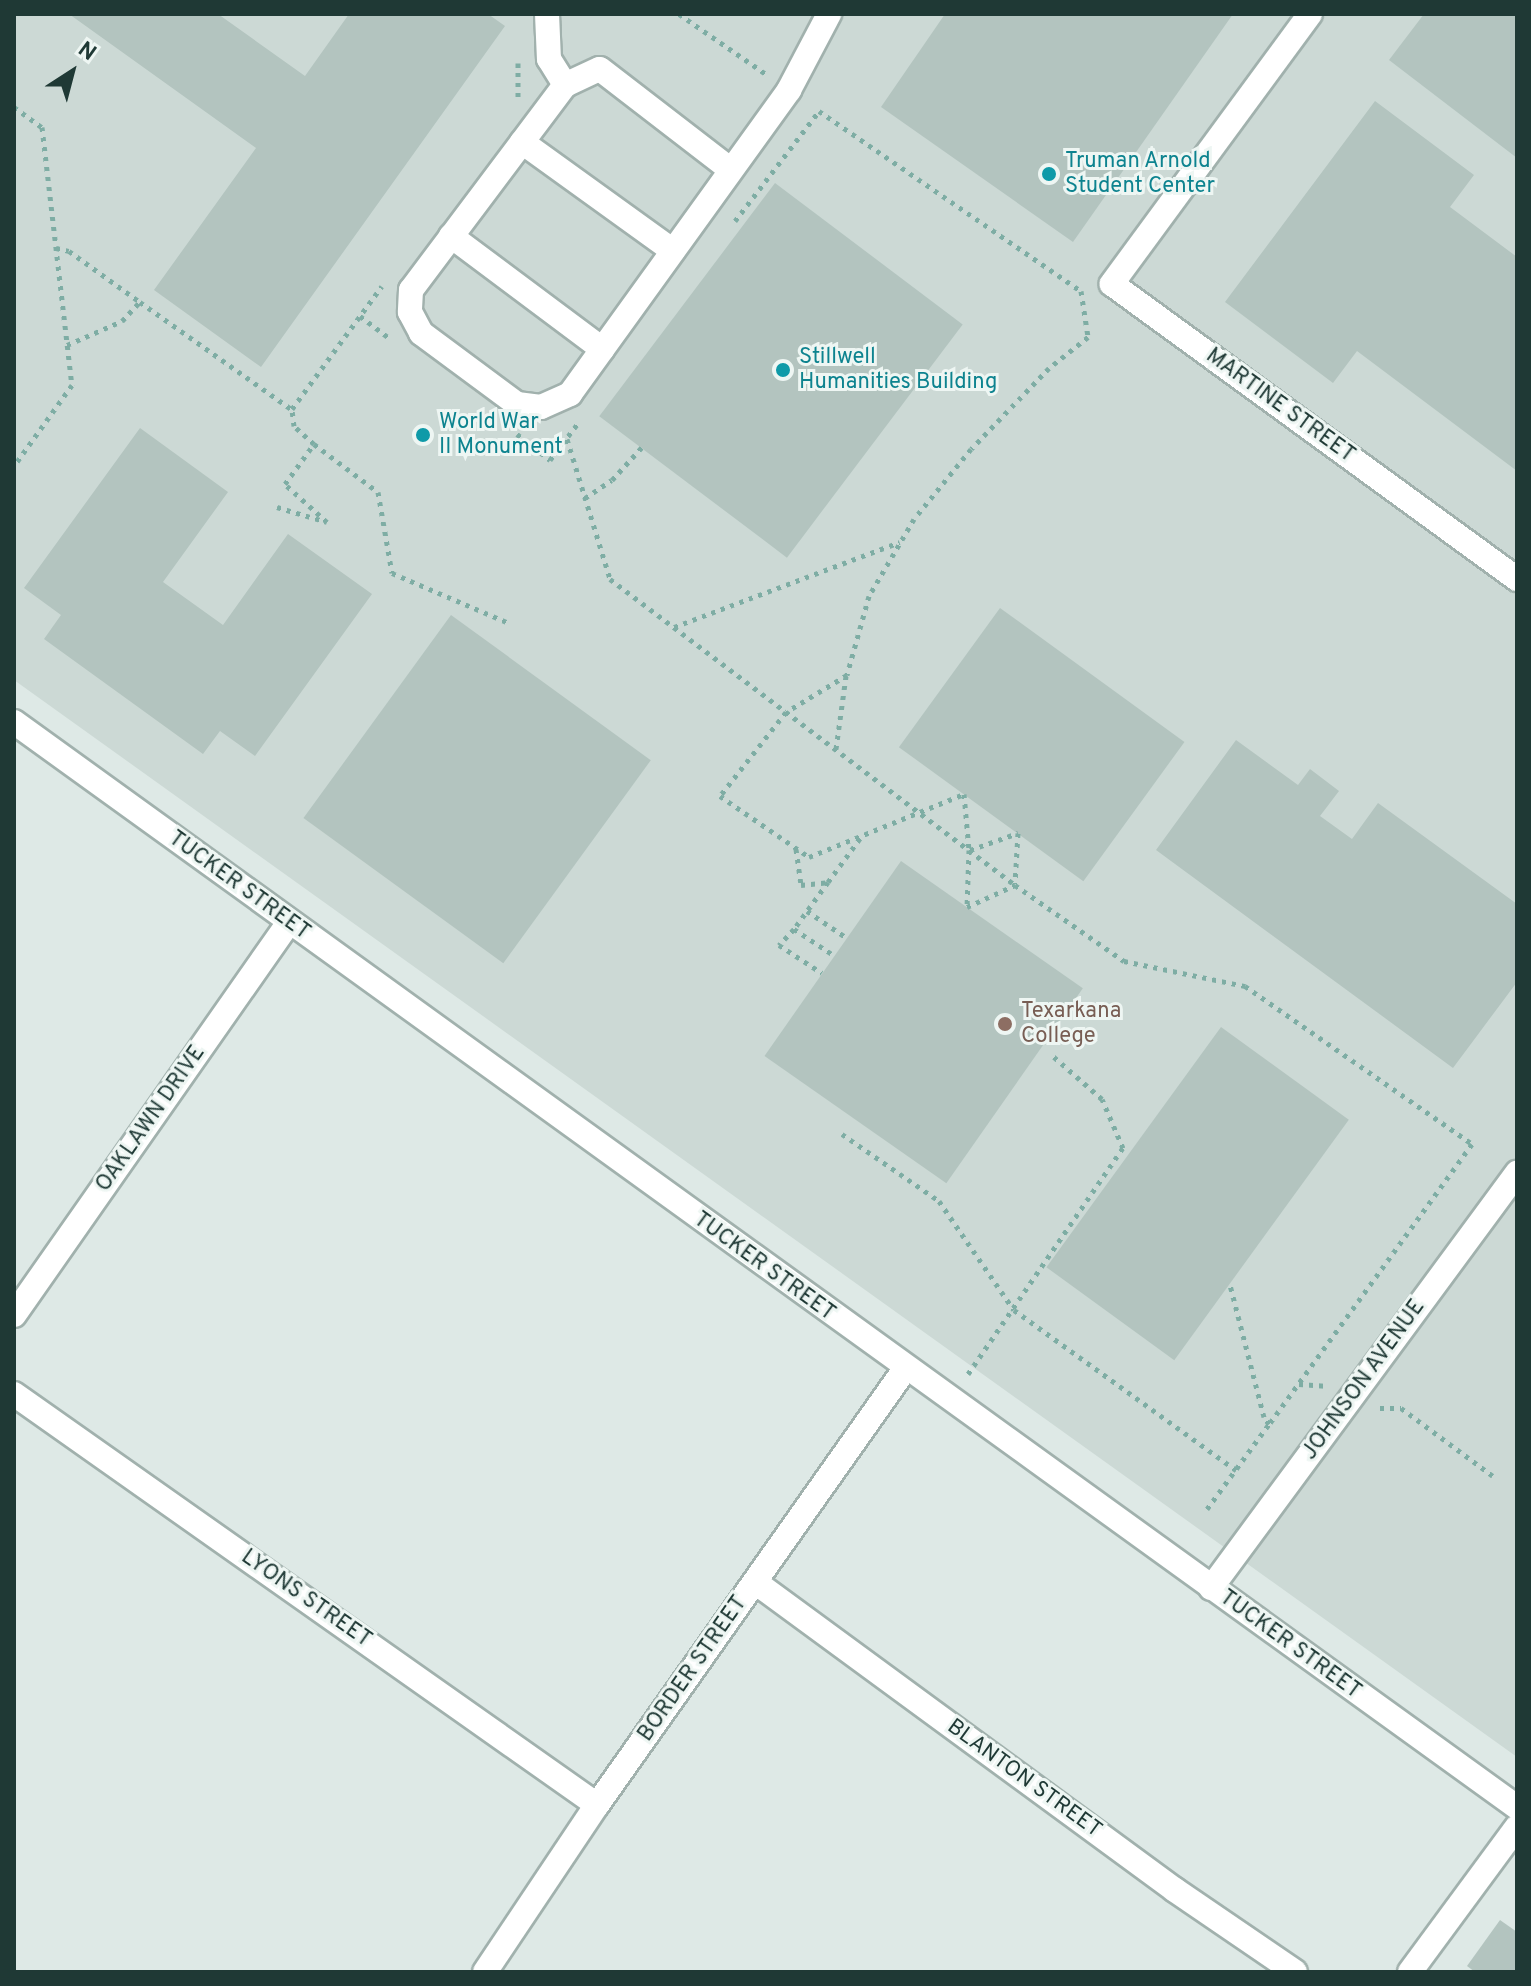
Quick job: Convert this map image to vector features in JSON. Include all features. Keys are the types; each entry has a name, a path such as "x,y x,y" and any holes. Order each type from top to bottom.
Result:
{"street":[{"path":"547,14 549,59 565,85"},
{"name":"MARTINE STREET","path":"1310,14 1112,284 1517,579"},
{"path":"731,170 600,69 565,85 411,290 410,312 421,333 517,404 541,407 570,394 789,90 828,15"},
{"path":"522,142 673,251"},
{"path":"451,236 602,349"},
{"name":"TUCKER STREET","path":"14,722 905,1369 1517,1807"},
{"name":"OAKLAWN DRIVE","path":"14,1315 289,922"},
{"name":"JOHNSON AVENUE","path":"1211,1588 1517,1173"},
{"name":"BORDER STREET","path":"485,1972 597,1805 905,1369"},
{"name":"LYONS STREET","path":"14,1394 597,1805"},
{"name":"BLANTON STREET","path":"755,1582 1175,1890 1295,1972"},
{"path":"1410,1972 1517,1827"}],"path":[{"path":"679,14 1081,291 1088,337 1049,368 971,449 914,519 869,596 847,675 836,750"},
{"path":"14,107 42,127 72,385 14,466"},
{"path":"732,225 819,111"},
{"path":"56,248 69,251 292,409"},
{"path":"67,345 122,321 140,302"},
{"path":"360,316 398,345"},
{"path":"512,431 550,460 586,413"},
{"path":"567,439 610,579 1015,885 1124,961 1245,986 1472,1144 1207,1509"},
{"path":"314,444 378,492 392,573 511,624"},
{"path":"585,498 612,480 642,447"},
{"path":"673,627 900,542"},
{"path":"847,675 786,712 720,796 809,857 964,794 969,850 967,907 1015,885"},
{"path":"969,850 1018,833 1015,885"},
{"path":"822,973 779,945 862,835"},
{"path":"796,848 801,885 828,882"},
{"path":"807,911 847,938"},
{"path":"794,929 835,956"},
{"path":"949,1400 1123,1148 1102,1099 1052,1055"},
{"path":"842,1134 939,1201 1014,1310 1236,1470"},
{"path":"1230,1285 1264,1417 1269,1424"},
{"path":"1298,1384 1333,1386"},
{"path":"1371,1407 1401,1408 1493,1476"}],"shaded area":[{"name":"Texarkana College","path":"14,14 1517,14 1517,1757 14,680"}],"building":[{"path":"69,14 218,14 305,76 349,14 488,14 505,26 261,367 154,290 256,148"},
{"name":"Truman Arnold Student Center","path":"945,14 1233,14 1073,242 881,107"},
{"path":"1424,14 1517,14 1517,158 1389,60"},
{"path":"1375,101 1474,175 1450,207 1517,257 1517,471 1357,351 1333,383 1225,302"},
{"name":"Stillwell Humanities Building","path":"775,183 963,324 787,558 599,416"},
{"path":"140,428 228,492 163,582 223,625 288,534 372,594 255,756 220,731 203,754 44,639 61,615 24,588"},
{"path":"1000,608 1184,742 1083,881 899,747"},
{"path":"451,615 651,760 503,963 303,818"},
{"path":"1236,740 1298,785 1310,769 1339,791 1320,816 1352,839 1378,803 1517,904 1517,982 1453,1068 1156,850"},
{"path":"901,861 1083,988 946,1183 764,1056"},
{"path":"1221,1027 1349,1120 1174,1360 1046,1267"},
{"path":"1500,1920 1517,1932 1517,1972 1475,1972 1467,1966"}],"place":[{"name":"Truman Arnold Student Center","path":"1049,174"},
{"name":"Stillwell Humanities Building","path":"783,370"},
{"name":"World War II Monument","path":"423,435"},
{"name":"Texarkana College","path":"1005,1024"}]}
